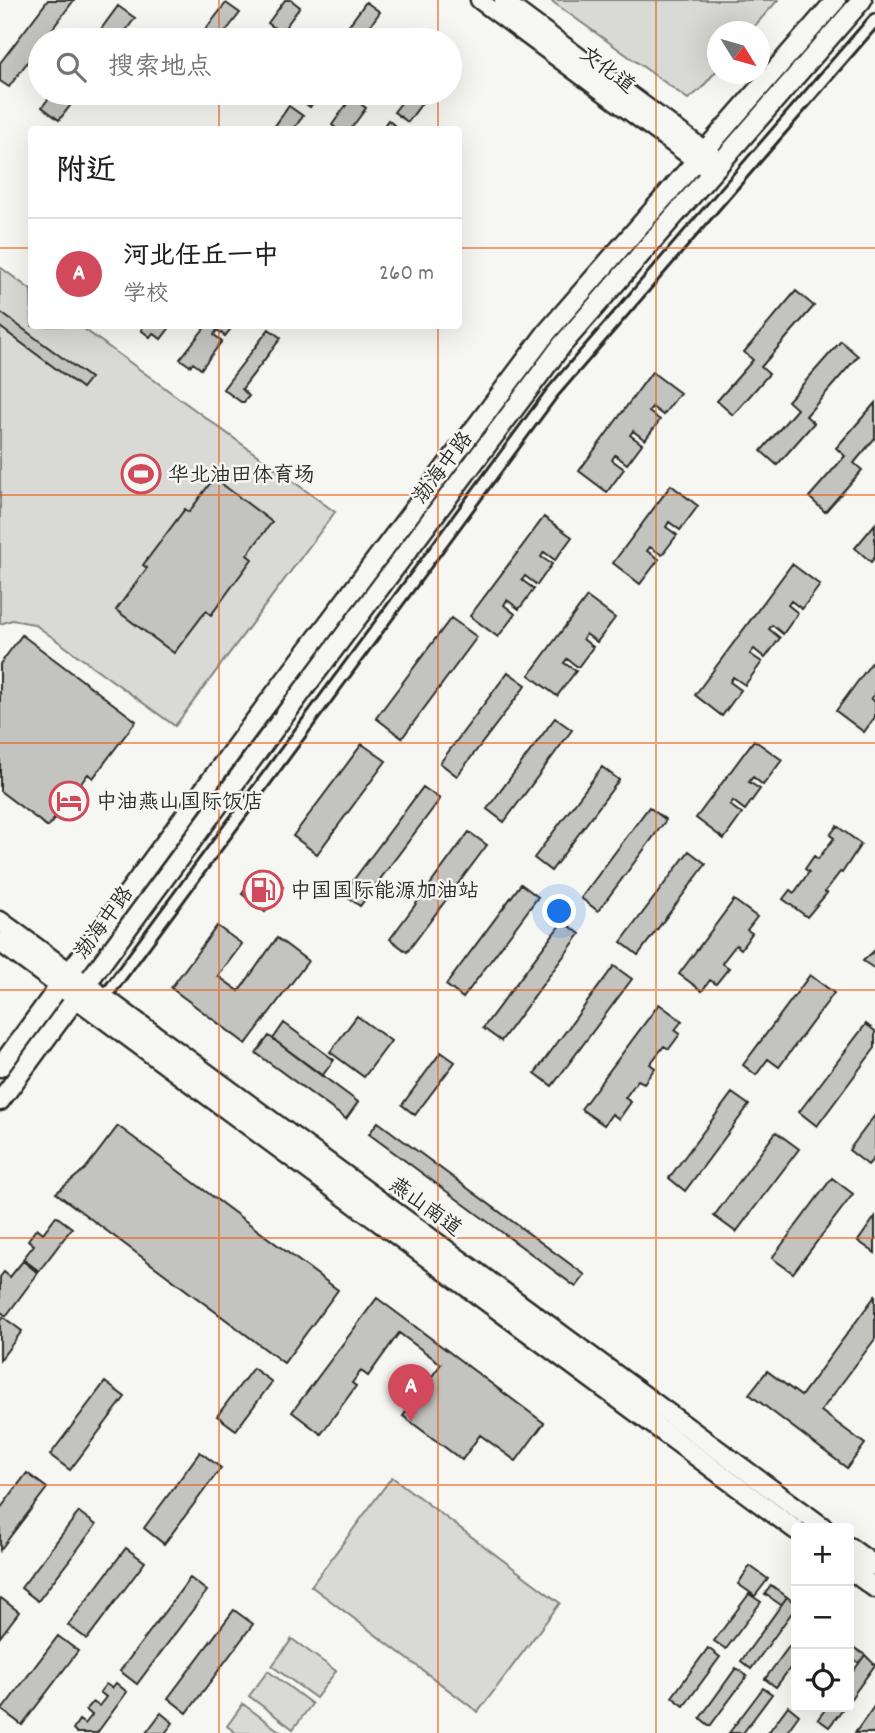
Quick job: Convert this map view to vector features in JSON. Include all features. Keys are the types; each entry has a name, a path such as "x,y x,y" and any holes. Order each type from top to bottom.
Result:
{"main road":[{"name":"文化道","path":"479,0 701,155"},
{"name":"文化道","path":"503,0 717,167"},
{"name":"渤海中路","path":"0,1067 516,372 554,324 835,0"},
{"name":"渤海中路","path":"0,1101 539,375 862,0"},
{"name":"燕山南道","path":"0,921 65,979 791,1526"},
{"name":"燕山南道","path":"0,942 65,979"},
{"name":"燕山南道","path":"81,991 104,998 817,1523"},
{"path":"854,1551 875,1566"},
{"path":"854,1573 875,1588"}],"street":[{"path":"104,998 552,393 875,20"}],"shaded area":[{"path":"550,0 778,0 759,21 707,21 707,82 688,99"},
{"name":"华北油田体育场","path":"0,267 28,288 28,329 84,329 335,512 175,726 34,624 12,620 0,624"},
{"path":"392,1477 560,1603 478,1712 311,1586"},
{"path":"292,1639 336,1671 316,1698 272,1666"},
{"path":"268,1671 312,1704 293,1729 249,1696"},
{"path":"243,1704 282,1733 236,1733 227,1726"}],"building":[{"path":"48,0 74,0 53,28 28,28 28,61 9,87 0,81 0,63"},
{"path":"285,0 291,0 300,7 285,28 274,28 268,23"},
{"path":"366,2 380,12 368,28 347,28"},
{"path":"226,3 240,13 228,28 207,28"},
{"path":"118,6 135,18 128,28 102,28"},
{"path":"44,105 71,105 59,120 42,107"},
{"path":"346,105 362,105 366,108 353,126 332,125"},
{"path":"400,105 420,105 408,122 394,112"},
{"path":"289,106 303,116 296,126 275,126"},
{"path":"388,120 395,126 384,126"},
{"path":"796,291 814,306 761,367 769,374 733,415 717,401 753,360 744,352"},
{"path":"0,312 90,378 82,388 0,327"},
{"path":"169,329 161,339 153,333 150,337 141,330"},
{"path":"204,329 231,329 225,336 217,330 214,335 222,341 201,369 180,359"},
{"path":"269,329 281,338 242,389 249,396 241,402 223,389"},
{"path":"841,341 858,356 806,416 814,423 777,465 761,451 797,409 788,401"},
{"path":"652,372 680,393 663,415 652,407 649,412 660,420 645,440 633,431 630,435 642,444 627,464 615,455 612,460 624,469 607,492 579,471"},
{"path":"875,403 875,438 854,463 862,470 825,512 809,497 845,456 836,448"},
{"path":"214,478 272,522 247,555 252,559 211,615 206,611 174,653 116,610 147,568 143,565 185,509 189,512"},
{"path":"671,485 698,506 680,530 669,522 666,527 677,535 662,555 650,547 647,551 659,559 640,584 613,563"},
{"path":"544,517 572,537 555,560 544,552 541,557 552,564 537,585 525,576 522,580 534,589 519,609 507,600 504,605 515,614 498,637 470,616"},
{"path":"875,524 875,557 871,562 855,548"},
{"path":"792,564 820,585 802,609 791,601 788,605 798,613 783,634 772,625 769,629 780,638 765,658 754,649 750,654 762,662 745,685 733,677 730,682 741,690 722,716 695,695"},
{"path":"587,597 615,618 597,642 586,634 583,639 593,647 578,667 567,659 564,663 576,671 557,696 529,675"},
{"path":"451,618 477,637 402,738 376,718"},
{"path":"22,635 136,721 93,778 88,774 48,827 0,791 0,664"},
{"path":"875,658 875,695 871,698 875,702 875,717 864,732 836,711"},
{"path":"508,672 526,685 457,776 440,763"},
{"path":"555,718 572,730 504,822 487,809"},
{"path":"754,740 782,760 763,785 753,777 749,782 760,789 745,810 733,801 730,805 742,814 724,839 696,818"},
{"path":"362,744 386,761 317,854 293,836"},
{"path":"602,767 619,780 551,871 534,858"},
{"path":"423,787 440,799 360,906 343,894"},
{"path":"649,807 666,820 598,911 581,898"},
{"path":"837,826 861,844 807,917 783,899 790,890 794,893 809,872 805,869 814,856 818,859 834,838 830,835"},
{"path":"469,832 487,845 407,952 390,939"},
{"path":"689,851 706,864 638,955 621,942"},
{"name":"中国国际能源加油站","path":"260,869 283,887 265,912 242,894"},
{"path":"521,884 538,897 463,998 446,985"},
{"path":"734,900 757,917 747,930 752,933 741,949 736,945 722,963 729,968 716,984 710,980 702,991 679,974"},
{"path":"563,921 580,934 501,1041 483,1028"},
{"path":"217,926 242,944 218,976 239,991 277,938 308,961 246,1044 171,988"},
{"path":"875,950 875,969 863,961"},
{"path":"614,966 632,979 552,1086 535,1073"},
{"path":"810,975 834,993 779,1067 768,1059 756,1075 743,1065"},
{"path":"659,1004 682,1021 675,1030 680,1034 669,1049 664,1046 650,1064 655,1068 644,1083 638,1080 625,1098 631,1102 619,1119 612,1114 604,1125 581,1109"},
{"path":"357,1016 391,1041 364,1077 330,1052"},
{"path":"284,1023 334,1060 322,1076 273,1039"},
{"path":"866,1024 875,1031 875,1048 817,1126 799,1112"},
{"path":"269,1036 358,1102 346,1119 256,1053"},
{"path":"441,1052 455,1062 415,1115 402,1105"},
{"path":"732,1093 749,1105 685,1191 669,1178"},
{"path":"875,1115 875,1157 868,1165 849,1150"},
{"path":"378,1122 585,1275 576,1287 369,1134"},
{"path":"118,1126 338,1290 284,1363 56,1193 85,1169"},
{"path":"776,1132 799,1149 736,1232 714,1216"},
{"path":"832,1178 853,1194 793,1273 772,1258"},
{"path":"56,1216 72,1228 39,1271 23,1259 34,1245 28,1240 37,1228 43,1233"},
{"path":"875,1217 875,1253 858,1241"},
{"path":"23,1261 38,1273 6,1316 0,1311 0,1277 4,1272 10,1277"},
{"path":"875,1296 875,1339 821,1411 865,1444 847,1468 749,1394 767,1371 801,1396"},
{"path":"377,1298 544,1423 516,1461 480,1435 462,1460 403,1416 441,1364 399,1333 368,1376 361,1371 352,1383 356,1386 321,1434 292,1412"},
{"path":"3,1317 22,1331 0,1360 0,1321"},
{"path":"253,1368 272,1382 236,1430 217,1416"},
{"path":"105,1382 125,1397 70,1470 50,1455"},
{"path":"200,1452 221,1468 164,1544 144,1528"},
{"path":"27,1473 47,1488 0,1550 0,1509"},
{"path":"79,1512 96,1525 38,1601 21,1588"},
{"path":"126,1548 145,1562 87,1639 68,1625"},
{"path":"750,1566 768,1579 755,1596 738,1584"},
{"path":"190,1578 207,1591 137,1684 120,1671"},
{"path":"771,1585 787,1597 781,1605 765,1594"},
{"path":"749,1594 761,1602 726,1649 714,1641"},
{"path":"787,1597 791,1600 791,1614 751,1669 741,1661"},
{"path":"0,1599 19,1612 0,1637"},
{"path":"234,1610 253,1624 187,1713 168,1698"},
{"path":"58,1636 78,1651 22,1725 2,1710"},
{"path":"791,1644 791,1667 776,1687 765,1679"},
{"path":"708,1648 720,1657 684,1706 672,1697"},
{"path":"854,1648 865,1655 859,1663 854,1660"},
{"path":"865,1655 875,1665 854,1694 854,1670"},
{"path":"736,1668 747,1676 710,1726 700,1718"},
{"path":"116,1683 127,1692 97,1733 77,1733 73,1729 79,1720 85,1724 92,1715 86,1710 93,1702 99,1706 106,1697 100,1692 106,1684 112,1688"},
{"path":"763,1688 772,1694 743,1733 729,1733"},
{"path":"875,1705 873,1733 855,1733"},
{"path":"788,1706 791,1712 799,1715 786,1733 768,1733"},
{"path":"823,1712 840,1712 829,1727 818,1719"},
{"path":"161,1713 173,1723 165,1733 146,1733"}],"place":[{"name":"华北油田体育场","path":"141,474"},
{"name":"中油燕山国际饭店","path":"69,801"},
{"name":"中国国际能源加油站","path":"263,890"},
{"name":"河北任丘一中","path":"411,1422"}]}
